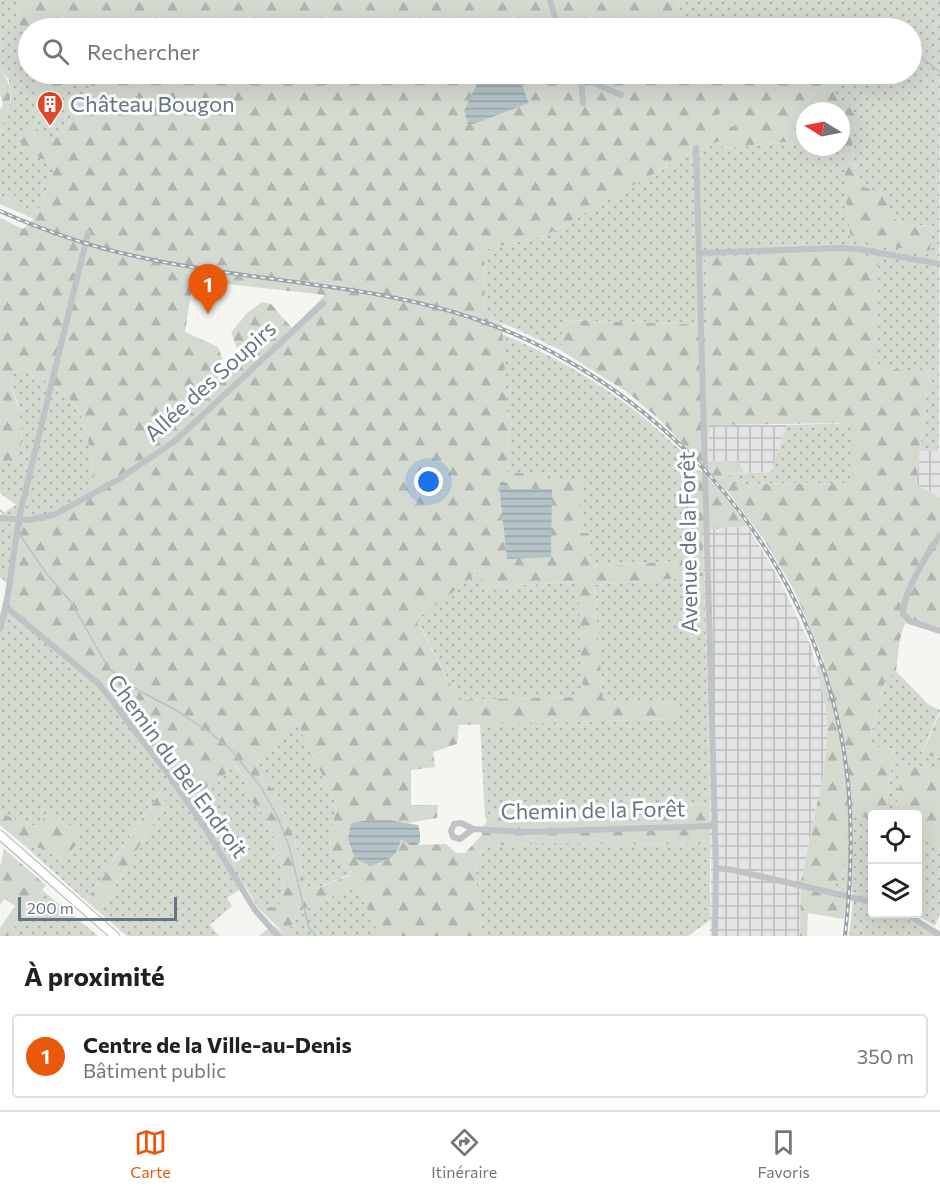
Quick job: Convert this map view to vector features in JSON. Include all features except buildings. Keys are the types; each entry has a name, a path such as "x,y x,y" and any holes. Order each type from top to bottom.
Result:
{"main road":[{"path":"0,835 115,936"}],"street":[{"path":"550,0 555,18"},
{"path":"581,84 583,103"},
{"path":"595,84 621,95"},
{"name":"Avenue de la Forêt","path":"696,148 716,868 715,936"},
{"path":"0,629 6,607 19,520 88,233"},
{"path":"699,253 840,248 858,249 940,264"},
{"name":"Allée des Soupirs","path":"0,518 41,519 56,514 119,479 175,441 323,303"},
{"path":"940,535 903,602 903,614 910,621 940,631"},
{"name":"Chemin du Bel Endroit","path":"6,607 99,684 171,778 205,828 255,910 278,936"},
{"name":"Chemin de la Forêt","path":"473,829 525,831 714,826"},
{"path":"716,868 868,901"},
{"path":"912,918 940,935"}],"shaded area":[{"path":"477,84 522,84 529,103 474,124 468,124 464,111"},
{"path":"709,425 787,425 771,472 744,473 739,462 708,461"},
{"path":"920,451 940,451 940,497 916,485"},
{"path":"501,481 507,483 511,489 552,489 551,557 507,559 499,487"},
{"path":"747,526 776,573 811,646 826,707 827,741 823,775 801,881 800,936 710,936 711,873 702,530"},
{"path":"389,820 418,825 420,842 417,845 410,845 401,839 397,851 391,858 370,866 355,858 348,839 351,823"}],"green space":[{"path":"0,0 18,0 16,19 18,22 18,84 36,84 37,88 91,84 65,129 52,141 42,159 57,163 37,213 0,195 0,132 11,100 9,80 0,68"},
{"path":"18,0 678,0 682,18 18,18 18,22 16,19"},
{"path":"678,0 940,0 939,451 920,451 929,373 872,368 705,258 709,325 565,320 560,350 485,317 484,250 546,235 685,156 721,140 724,148 796,141 796,156 845,156 845,193 851,239 934,226 900,224 857,185 852,140 857,123 850,114 850,102 840,102 836,97 833,84 922,84 922,18 682,18"},
{"path":"0,68 9,85 10,99 0,132 0,110 3,105 0,94"},
{"path":"36,84 78,84 57,96 37,88"},
{"path":"91,84 478,84 468,124 474,124 529,103 521,84 833,84 836,97 845,102 796,102 796,141 723,148 721,140 685,156 546,235 484,250 485,317 502,324 509,442 507,473 539,473 547,480 581,480 581,533 589,533 591,567 692,560 692,470 700,470 722,492 747,526 702,530 704,576 594,585 603,700 679,703 674,719 459,725 457,744 433,752 435,767 411,770 411,805 438,805 437,818 408,823 388,820 370,866 391,858 397,851 401,839 410,845 446,844 456,853 465,853 482,835 483,826 487,822 485,816 516,808 710,804 710,841 654,845 540,843 484,847 476,868 480,913 479,936 380,936 357,886 299,911 286,935 258,908 278,907 284,891 280,860 268,820 250,799 246,779 236,766 189,800 101,683 3,602 22,525 68,507 94,477 86,432 77,408 61,392 25,369 14,372 10,384 21,423 21,443 14,463 3,462 0,459 0,218 23,229 34,219 0,204 0,195 37,213 57,163 42,159 22,148 20,137 33,126 52,141 65,129","holes":["193,280 325,295 292,328 271,304 262,302 246,314 231,333 242,361 226,369 218,347 185,332","502,481 511,489 507,559 499,487","480,571 486,587 578,582 583,697 459,700 416,620","296,720 337,806 329,842 332,854 352,872 349,876 306,892 295,841 281,804 256,763"]},
{"path":"742,105 748,121 717,132 711,117"},
{"path":"850,106 858,123 852,141 857,185 879,192 887,200 890,214 900,224 934,226 929,253 851,240 845,193 845,156 850,156"},
{"path":"837,252 879,257 873,367 929,373 916,485 940,497 940,634 905,623 900,639 896,671 885,680 869,745 893,749 886,810 868,810 868,818 845,813 845,869 833,889 848,891 844,919 808,913 807,936 800,936 801,881 823,775 827,741 826,707 816,667 824,661 795,592 765,541 729,493 661,421 627,392 560,350 564,320 709,325 705,257","holes":["854,423 853,483 735,484 727,474 744,473 739,462 708,461 709,425"]},
{"path":"502,334 546,354 589,378 629,406 682,452 692,470 693,560 591,567 589,534 581,534 547,480 539,473 507,473 509,442"},
{"path":"25,369 61,392 77,408 86,432 94,477 8,584 0,577 0,515 16,505 0,493 0,459 3,462 22,437 18,403 10,384 14,372"},
{"path":"854,423 854,483 735,484 726,474 771,472 787,425"},
{"path":"480,571 486,587 579,582 583,697 459,700 416,619"},
{"path":"704,576 710,804 516,808 485,816 480,724 674,719 678,703 603,701 594,585"},
{"path":"3,602 101,683 190,800 235,766 246,779 250,799 268,820 280,860 284,891 278,908 258,908 245,886 227,898 232,906 210,925 219,936 127,936 99,912 166,803 160,792 86,901 25,846 40,848 63,859 46,814 40,827 18,821 0,812 0,613"},
{"path":"896,671 929,705 940,710 922,753 940,758 940,769 903,765 896,810 886,810 893,749 869,746 885,680"},
{"path":"940,713 940,758 922,754"},
{"path":"296,720 337,806 329,842 332,854 352,872 306,892 295,841 256,763"},
{"path":"903,765 940,769 940,846 922,838 922,810 896,810"},
{"path":"161,791 166,803 99,912 86,901"},
{"path":"0,812 18,821 40,827 46,813 79,830 77,844 63,859 40,848 25,846 0,825"},
{"path":"845,812 868,818 868,918 906,918 937,936 849,936 854,893 832,889 845,869"},
{"path":"922,839 940,846 940,913 935,926 922,918"},
{"path":"710,841 710,920 688,936 479,936 480,914 476,869 484,847 540,843 654,845"},
{"path":"4,849 46,885 8,936 0,936 0,928 15,906 4,899 0,905 0,867"},
{"path":"357,886 380,936 259,936 273,925 286,935 299,911"},
{"path":"42,890 98,936 8,936"}],"waterway":[{"path":"922,58 940,72"},
{"path":"0,510 3,513"},
{"path":"20,535 46,573 71,602 109,669 140,691 179,712 212,734 231,750 261,787 278,818 289,846 309,928 316,936"}],"railway":[{"path":"0,211 68,238 139,257 213,271 362,292 435,307 511,333 582,369 647,415 704,470 754,532 795,600 825,674 844,752 851,821 845,936"}],"place":[{"name":"Château Bougon","path":"50,127"},
{"name":"Centre de la Ville-au-Denis","path":"208,314"}]}
